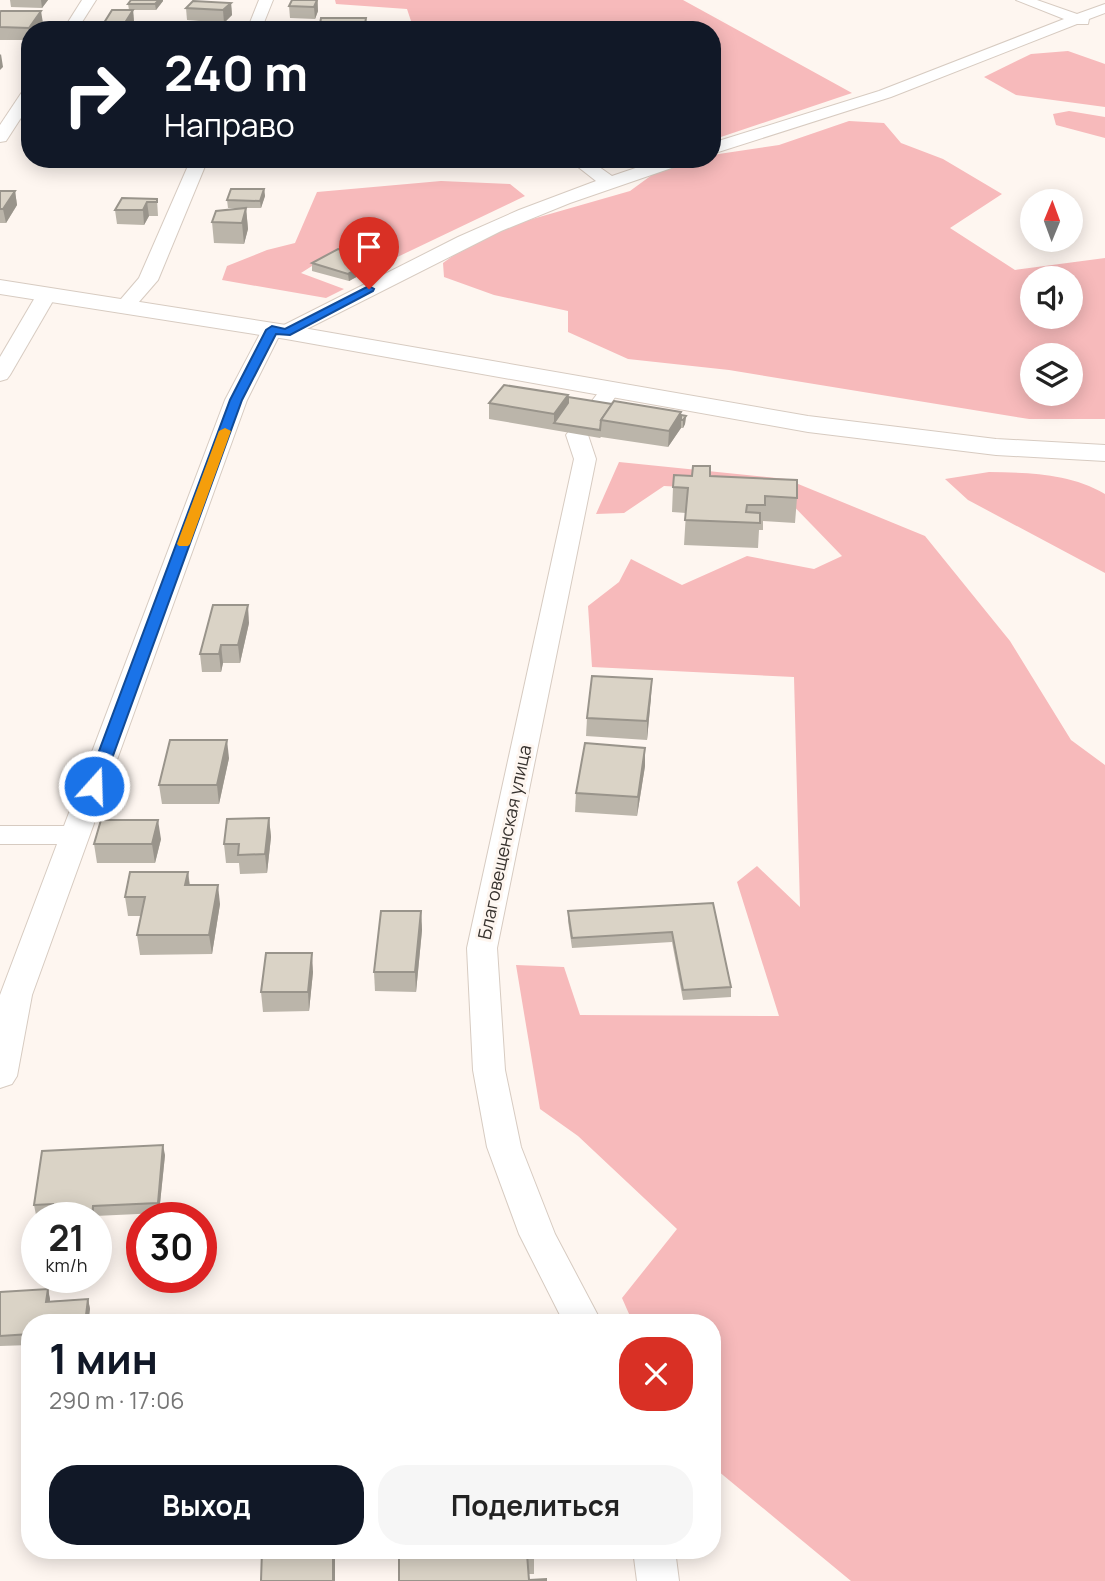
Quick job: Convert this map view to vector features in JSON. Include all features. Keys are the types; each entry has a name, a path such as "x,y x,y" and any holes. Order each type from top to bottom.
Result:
{"street":[{"path":"76,21 89,0"},
{"path":"258,21 266,0"},
{"path":"1023,0 1095,26"},
{"path":"721,146 886,94 1105,8"},
{"path":"0,137 21,106"},
{"path":"125,306 148,280 196,168"},
{"path":"589,168 609,182"},
{"path":"0,1076 16,995 236,400 279,331 523,215 652,168"},
{"path":"0,286 279,331 822,426 996,447 1105,453"},
{"path":"0,375 47,294"},
{"name":"Благовещенская улица","path":"578,1314 537,1234 504,1147 489,1070 481,948 585,459 578,435 611,389"},
{"path":"0,835 75,835"},
{"path":"655,1559 658,1581"}],"shaded area":[{"path":"335,0 683,0 852,93 721,137 721,21 411,21 407,9 336,4"},
{"path":"1068,51 1105,64 1105,107 1016,95 984,77 1031,54"},
{"path":"1069,111 1105,117 1105,138 1056,125 1053,114"},
{"path":"849,121 884,123 901,143 943,159 1002,194 950,228 1015,270 1020,269 1020,329 1083,329 1083,266 1045,266 1105,258 1105,419 1029,419 729,370 628,359 568,332 568,311 494,295 444,277 443,263 465,247 473,236 630,191 661,168 721,168 721,154 779,145"},
{"path":"441,181 510,184 525,196 389,261 334,252 301,273 344,289 326,298 222,280 227,266 267,250 295,243 317,192"},
{"path":"619,462 786,479 925,536 1010,641 1071,740 1105,765 1105,1581 851,1581 721,1473 721,1314 629,1314 622,1298 677,1229 578,1136 540,1109 516,965 564,967 580,1015 779,1016 737,882 757,866 800,907 794,677 592,667 588,606 619,582 631,559 682,585 747,556 814,569 842,556 780,492 664,486 624,513 596,514"},
{"path":"989,472 1063,478 1105,494 1105,573 968,500 945,479"}],"building":[{"path":"131,0 159,0 155,4 128,4"},
{"path":"292,0 317,0 314,7 289,6"},
{"path":"193,1 231,3 223,10 186,8"},
{"path":"112,10 133,10 126,21 105,21"},
{"path":"41,11 34,21 21,21 21,28 0,27 0,12"},
{"path":"321,18 366,18 366,21 320,21"},
{"path":"231,189 264,189 260,201 227,200"},
{"path":"0,191 15,191 3,209 0,209"},
{"path":"122,198 157,199 157,202 147,202 143,210 115,210"},
{"path":"246,208 242,223 212,222 216,211"},
{"path":"338,249 374,260 348,274 312,263"},
{"path":"504,385 568,395 554,414 489,403"},
{"path":"568,397 612,404 601,420 600,430 554,423 568,403"},
{"path":"614,401 681,412 669,431 601,420"},
{"path":"693,466 710,466 710,476 797,480 797,498 765,496 765,505 747,505 746,512 760,513 760,523 685,520 688,488 673,487 674,475 692,476"},
{"path":"213,605 248,605 238,645 221,645 219,654 200,654"},
{"path":"592,676 652,679 647,721 587,718"},
{"path":"170,740 227,740 217,785 159,785"},
{"path":"585,743 645,748 638,797 576,793"},
{"path":"269,818 265,854 238,855 239,844 224,844 227,819"},
{"path":"101,820 158,820 152,844 94,844"},
{"path":"130,872 188,872 185,885 218,885 209,935 137,935 145,897 125,897"},
{"path":"713,903 731,987 683,990 672,932 572,938 568,911"},
{"path":"381,911 421,911 415,972 374,972"},
{"path":"266,953 312,953 308,992 261,992"},
{"path":"163,1145 158,1202 126,1202 126,1204 112,1205 112,1202 34,1202 42,1151"},
{"path":"0,1292 47,1293 46,1302 88,1299 86,1314 21,1314 21,1335 0,1336"},
{"path":"262,1559 333,1559 333,1581 261,1581"},
{"path":"399,1559 527,1559 529,1580 546,1579 546,1581 399,1581"}],"slow traffic":[{"path":"183,544 225,431"}],"route":[{"path":"94,786 236,400 272,330 286,332 369,289"}]}
